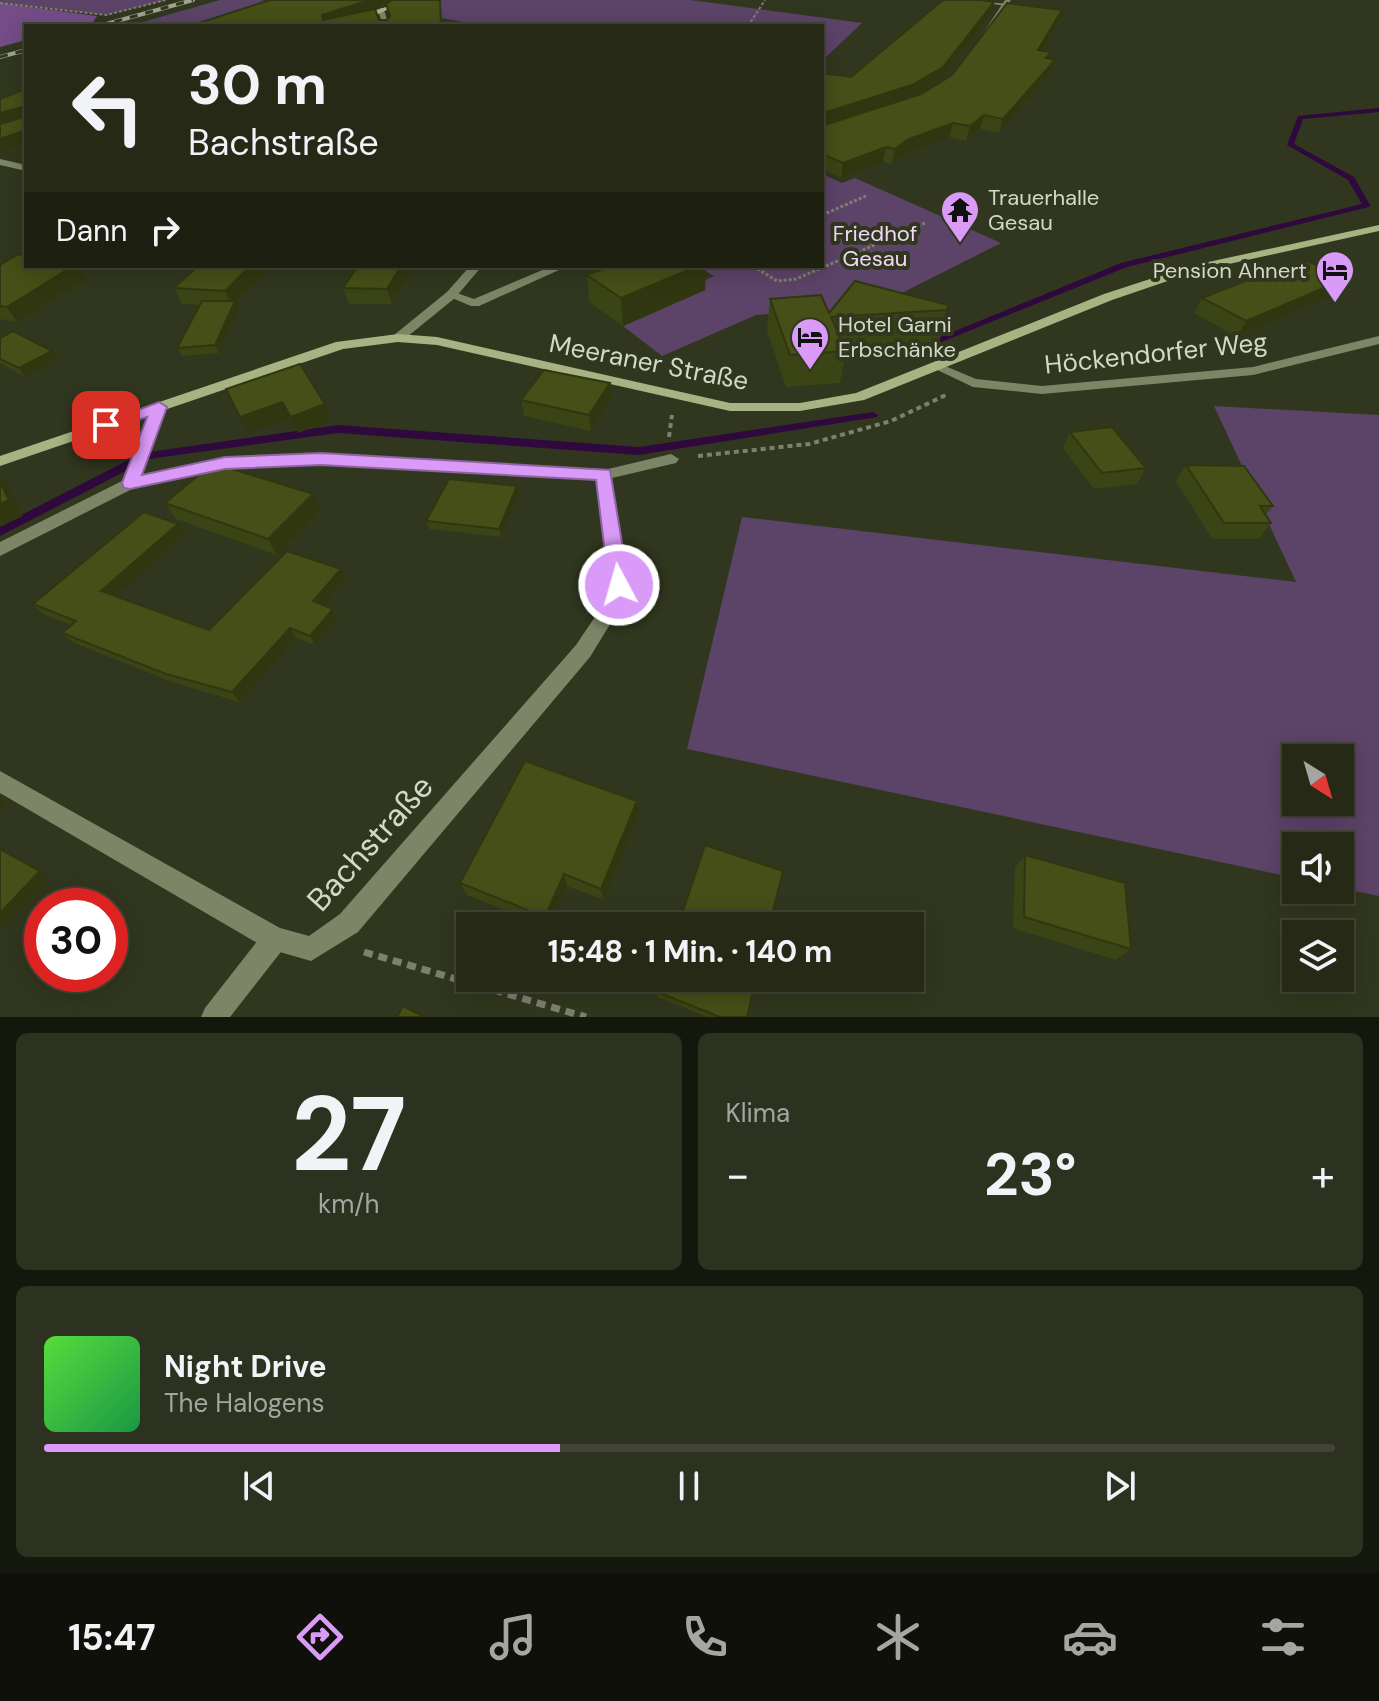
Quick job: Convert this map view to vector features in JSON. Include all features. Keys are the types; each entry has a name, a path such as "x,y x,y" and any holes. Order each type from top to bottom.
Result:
{"street":[{"path":"335,24 381,10 398,0"},
{"path":"972,0 1007,2"},
{"path":"970,54 1007,2"},
{"path":"381,10 385,24"},
{"path":"0,162 24,168"},
{"name":"Meeraner Straße","path":"0,461 341,345 398,338 437,341 730,407 800,407 859,397 1108,297 1194,268 1379,228"},
{"path":"398,338 451,295 474,268"},
{"path":"451,295 475,303 557,268"},
{"name":"Höckendorfer Weg","path":"938,367 973,383 1042,390 1253,371 1379,340"},
{"path":"133,477 159,407"},
{"path":"0,550 133,477 225,463 321,459 604,475 671,459"},
{"name":"Bachstraße","path":"0,781 275,939 311,949 349,923 583,651 609,611 619,585 604,475"},
{"path":"214,1017 275,939"}],"path":[{"path":"1,4 106,15 166,0"},
{"path":"749,24 765,0"},
{"path":"824,214 868,195"},
{"path":"824,265 925,223"},
{"path":"756,268 777,281 796,279 818,268"},
{"path":"671,459 809,444 891,421 973,383"},
{"path":"324,940 586,1017"}],"green space":[{"path":"0,0 166,0 106,15 0,3"},
{"path":"220,0 260,0 350,17 327,24 136,24"},
{"path":"406,0 691,0 862,23 826,57 824,24 474,24 400,10"},
{"name":"Friedhof Gesau","path":"824,175 842,183 855,178 1001,243 874,307 756,315 662,356 623,326 704,290 697,284 714,276 700,268 824,268"},
{"path":"1214,406 1379,415 1379,896 1354,891 1354,832 1282,832 1282,875 687,749 742,517 1296,582"}],"shaded area":[{"path":"0,3 97,16 93,22 86,24 24,24 24,41 0,47"}],"building":[{"path":"270,0 370,0 322,15 323,20 375,9 379,20 387,20 390,16 386,4 392,0 440,0 441,24 196,24"},
{"path":"943,0 994,2 943,67 912,85 824,113 824,73 851,77"},
{"path":"1007,3 1062,10 1038,50 1051,52 1046,58 1055,60 1003,119 984,115 970,126 953,123 907,140 895,149 886,147 843,163 824,155 824,124 921,94 952,75"},
{"path":"24,90 24,131 0,139 0,124 21,118 22,107 0,113 0,99"},
{"path":"19,254 24,255 24,268 70,268 7,307 0,306 0,265"},
{"path":"1302,259 1347,278 1246,321 1202,298"},
{"path":"196,268 248,268 225,291 174,288"},
{"path":"357,268 400,268 387,289 343,288"},
{"path":"605,268 693,268 621,298 587,275"},
{"path":"855,281 948,305 947,310 831,317 846,351 790,355 770,299 821,295 829,313"},
{"path":"202,301 235,301 215,345 177,348"},
{"path":"13,331 52,351 19,368 0,359 0,338"},
{"path":"300,364 325,404 291,417 282,402 240,417 226,389"},
{"path":"544,370 610,383 589,415 521,400"},
{"path":"1112,427 1146,468 1102,473 1070,432"},
{"path":"213,463 313,494 268,539 165,503"},
{"path":"1186,465 1244,466 1273,506 1260,506 1271,523 1224,523"},
{"path":"449,479 517,486 499,529 426,521"},
{"path":"0,482 9,500 0,504"},
{"path":"144,512 178,524 101,591 209,630 287,551 341,569 313,601 333,609 310,636 290,628 232,692 166,674 62,633 76,621 33,604"},
{"path":"525,761 637,801 601,889 564,874 547,912 532,912 460,883"},
{"path":"705,845 783,871 773,912 683,912"},
{"path":"0,849 40,871 0,913"},
{"path":"1025,855 1125,883 1131,949 1024,917"},
{"path":"657,992 753,992 747,1017 720,1017"},
{"path":"403,1006 425,1017 397,1017"}],"waterway":[{"path":"899,356 1124,265 1366,205 1351,179 1290,145 1300,117 1379,110"},
{"path":"0,531 146,456 338,429 639,451 873,415"}],"railway":[{"path":"106,24 193,0"},
{"path":"0,57 24,51"}],"place":[{"name":"Trauerhalle Gesau","path":"960,244"},
{"name":"Pension Ahnert","path":"1335,304"},
{"name":"Hotel Garni Erbschänke","path":"810,371"}],"route":[{"path":"106,425 159,407 130,483 225,463 321,459 604,475 619,585"}]}
